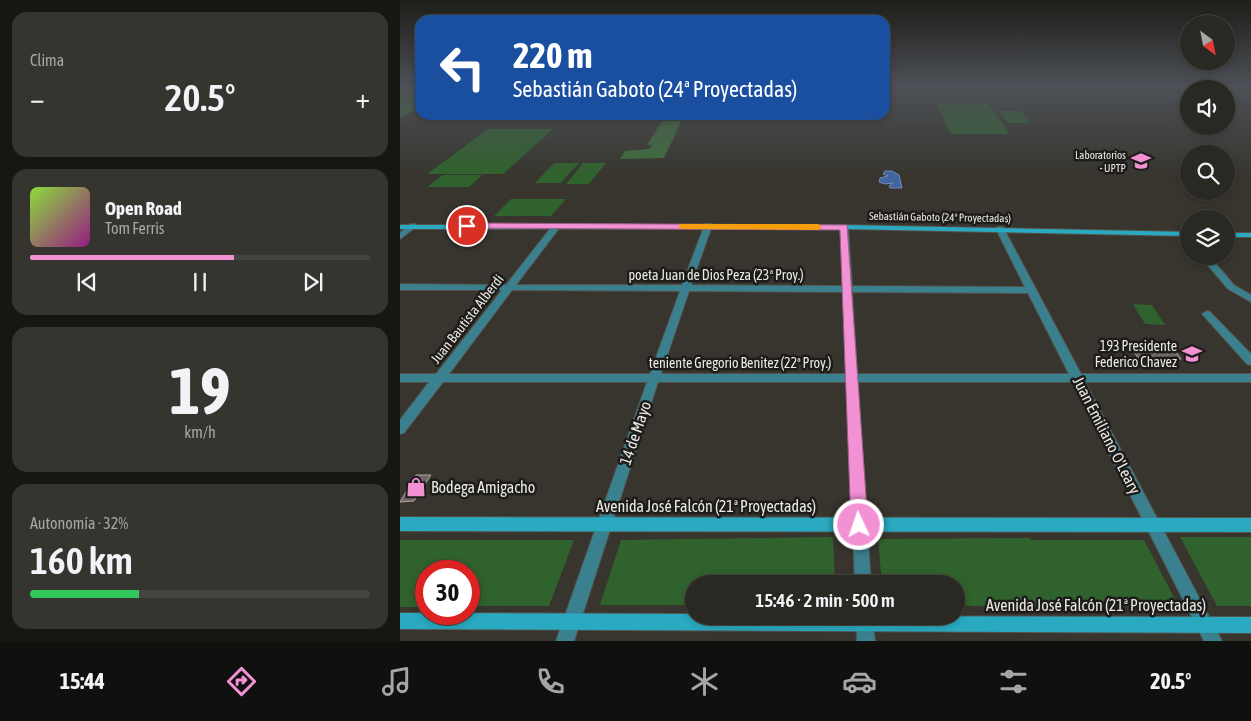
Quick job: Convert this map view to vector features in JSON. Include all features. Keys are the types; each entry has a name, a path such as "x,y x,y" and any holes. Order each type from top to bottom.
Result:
{"main road":[{"path":"405,225 556,227"},
{"name":"Sebastián Gaboto (24ª Proyectadas)","path":"556,227 708,226 1000,229 1180,236"},
{"path":"1235,235 1251,235"},
{"name":"Avenida José Falcón (21ª Proyectadas)","path":"400,524 1251,525"},
{"name":"Avenida José Falcón (21ª Proyectadas)","path":"400,621 685,621"},
{"name":"Avenida José Falcón (21ª Proyectadas)","path":"965,621 1251,625"}],"street":[{"path":"400,237 405,225"},
{"name":"14 de Mayo","path":"564,641 708,226"},
{"name":"Juan Bautista Alberdi","path":"400,428 556,227"},
{"path":"844,227 862,575"},
{"name":"Juan Emiliano O'Leary","path":"1000,229 1213,641"},
{"path":"1212,265 1231,287 1251,299"},
{"name":"poeta Juan de Dios Peza (23ª Proy.)","path":"400,288 1032,290"},
{"path":"1207,314 1251,361"},
{"name":"teniente Gregorio Benitez (22ª Proy.)","path":"400,378 1251,378"},
{"path":"865,625 866,641"}],"green space":[{"path":"943,117 998,117 1010,134 951,134"},
{"path":"1003,117 1026,117 1031,123 1008,123"},
{"path":"682,120 664,158 620,159 625,151 649,149 652,145 647,145 662,121"},
{"path":"488,129 553,129 503,174 427,174"},
{"path":"554,163 579,163 561,183 535,183"},
{"path":"583,163 606,163 589,184 566,184"},
{"path":"443,175 482,175 469,187 427,187"},
{"path":"511,199 566,199 551,216 494,216"},
{"path":"1133,304 1152,305 1165,325 1145,324"},
{"path":"833,537 835,575 685,575 685,605 600,605 621,540"},
{"path":"1180,537 1251,537 1251,606 1217,606"},
{"path":"1030,538 1031,540 1144,540 1179,607 965,606 965,575 881,575 878,539"},
{"path":"400,540 574,540 549,606 480,606 480,560 415,560 415,607 400,607"}],"water":[{"path":"885,171 892,171 899,175 902,188 890,188 889,186 893,183 885,184 879,182 880,178 888,176 883,174"}],"building":[{"path":"1129,344 1171,345 1181,359 1138,358"},
{"name":"Bodega Amigacho","path":"416,475 431,475 414,501 400,502"}],"slow traffic":[{"path":"683,226 818,227"}],"place":[{"name":"Laboratorios - UPTP","path":"1141,161"},
{"name":"193 Presidente Federico Chavez","path":"1192,354"},
{"name":"Bodega Amigacho","path":"416,487"}],"route":[{"path":"467,226 844,227 859,525"}]}
